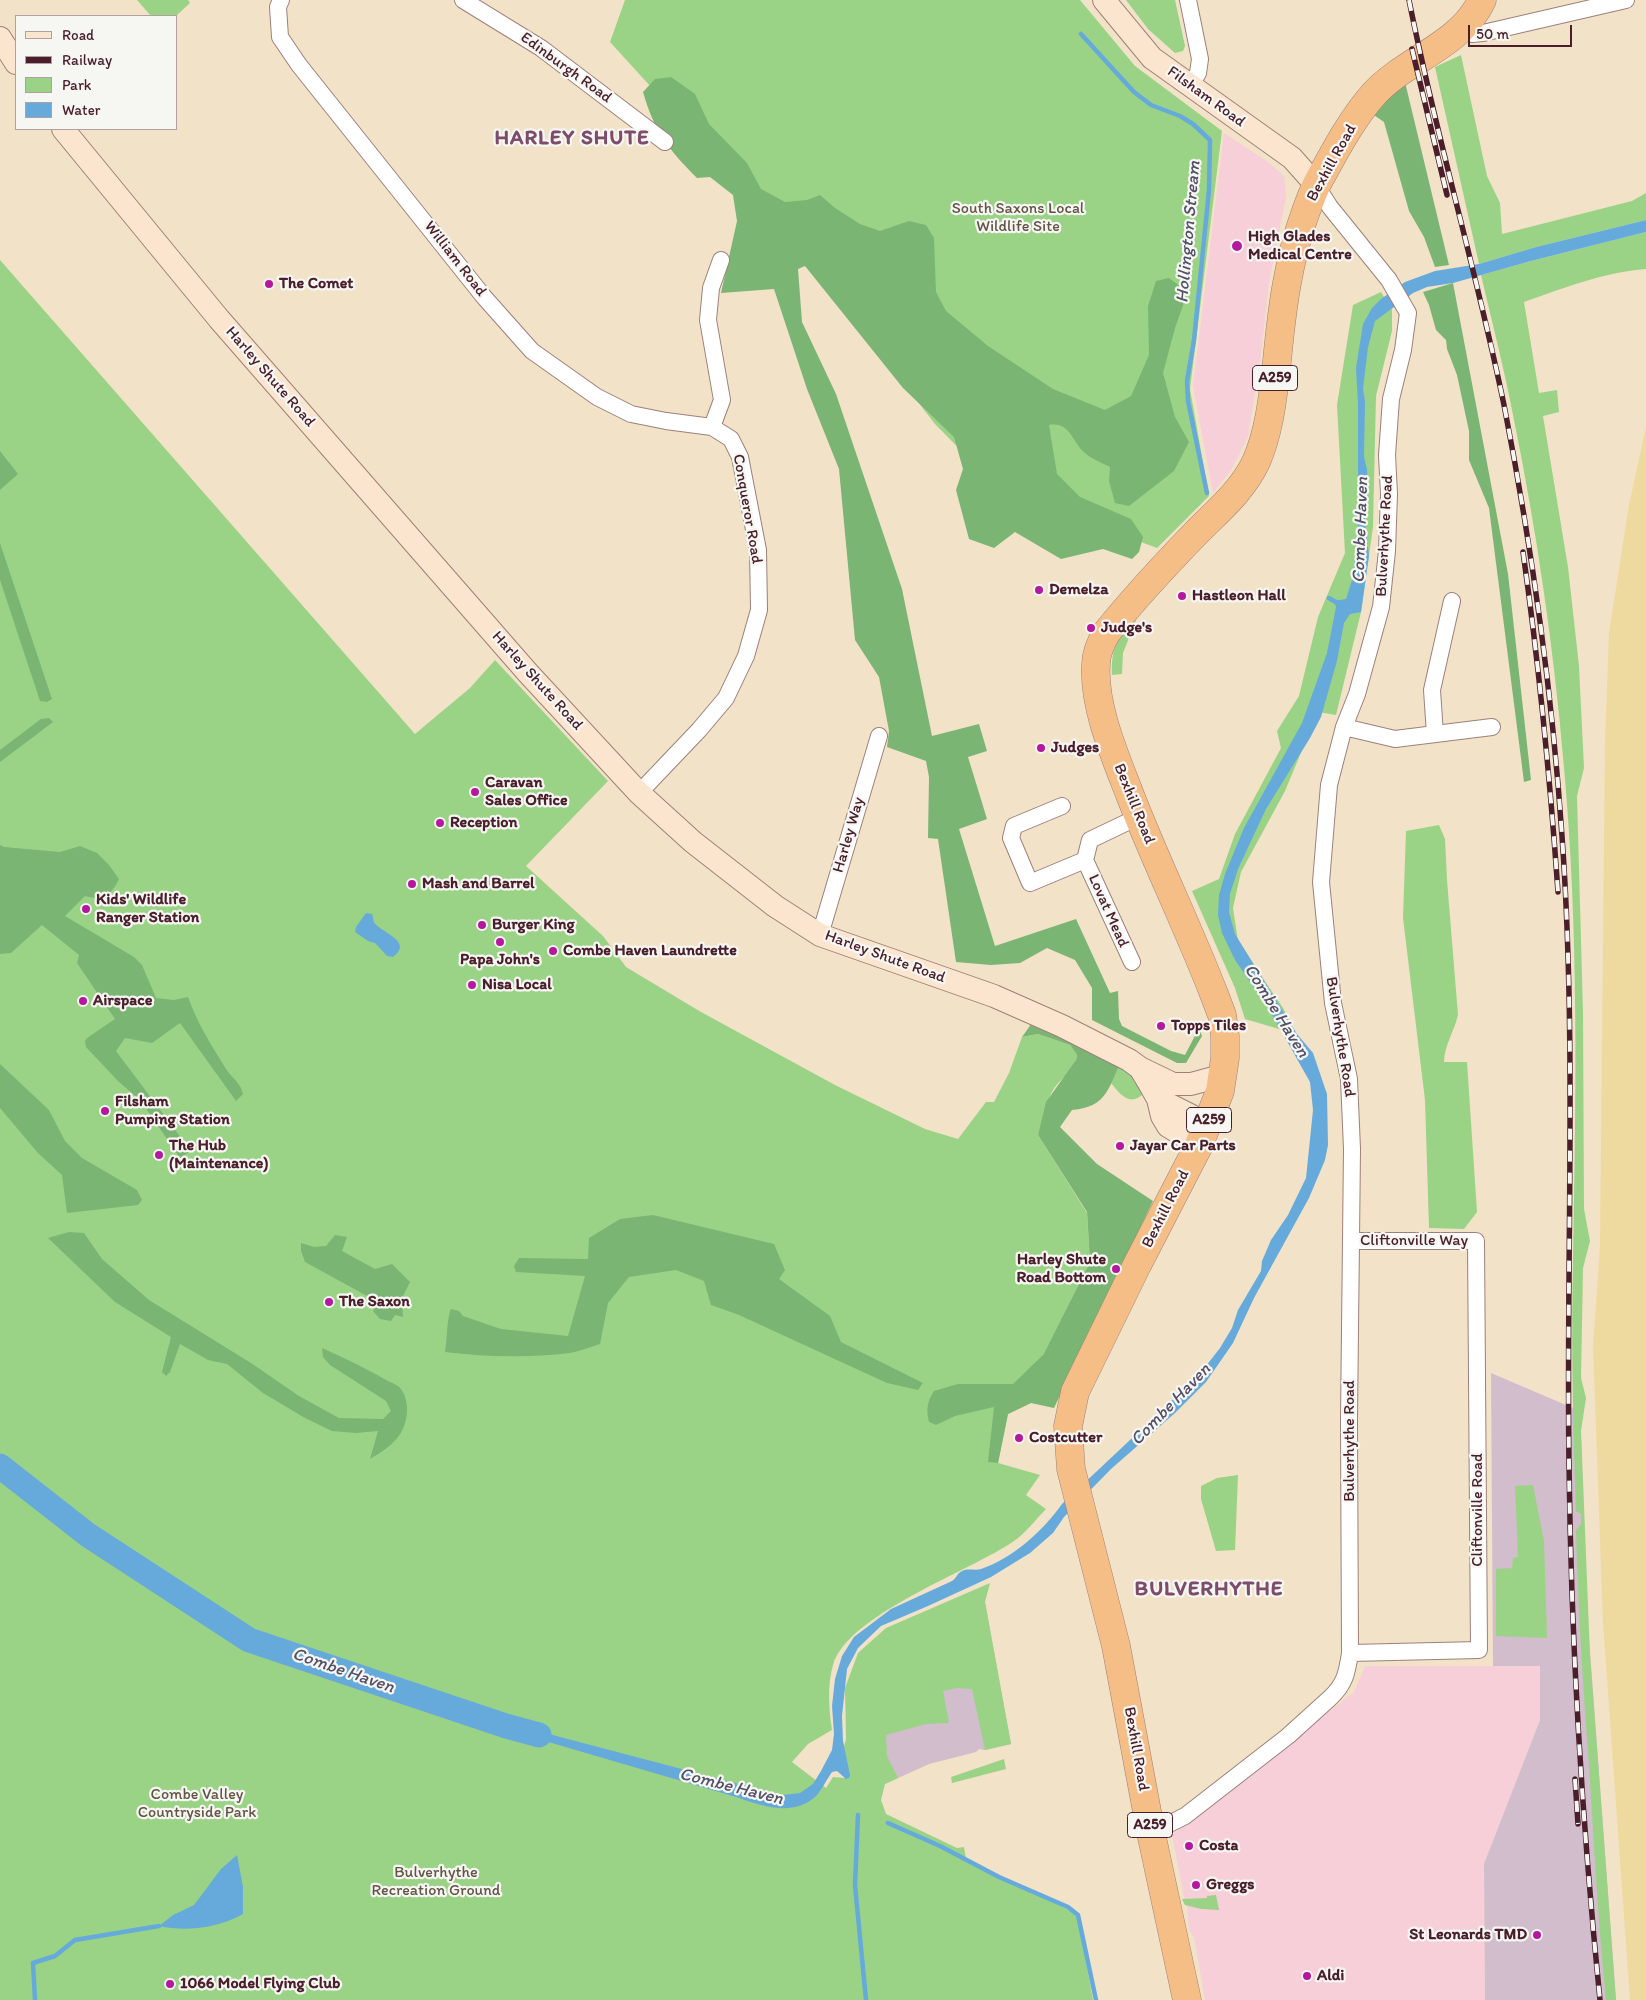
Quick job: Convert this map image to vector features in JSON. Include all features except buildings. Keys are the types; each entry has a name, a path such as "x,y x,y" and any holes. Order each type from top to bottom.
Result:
{"highway":[{"name":"Bexhill Road","path":"1187,2000 1151,1833 1116,1646 1070,1468 1068,1426 1075,1392 1137,1264 1204,1134 1224,1075 1225,1043 1222,1015 1203,964 1138,817 1104,724 1095,674 1096,661 1099,646 1119,616 1232,498 1245,481 1256,461 1272,410 1287,274 1293,247 1316,185 1354,122 1374,94 1393,77 1461,30 1479,7 1482,0"}],"main road":[{"name":"Filsham Road","path":"1104,0 1152,58 1292,158 1316,185"},
{"path":"0,38 15,61"},
{"name":"Harley Shute Road","path":"64,130 219,319 528,673 639,793 693,842 775,906 820,935 994,996 1062,1026 1167,1081 1183,1085 1224,1075"},
{"name":"Harley Shute Road","path":"1140,1068 1158,1099 1162,1116 1168,1126 1204,1134"}],"street":[{"name":"William Road","path":"281,0 278,6 280,37 299,64 484,297 532,351 598,397 631,414 712,427"},
{"name":"Edinburgh Road","path":"463,0 542,48 665,142"},
{"path":"1188,0 1200,59 1198,73 1190,86"},
{"path":"1461,30 1472,34 1483,33 1626,0"},
{"name":"Bulverhythe Road","path":"1151,1833 1185,1816 1288,1736 1336,1692 1346,1677 1350,1653 1352,1149 1349,1079 1333,1002 1321,882 1329,786 1344,727 1357,694 1381,607 1387,551 1389,494 1387,455 1392,399 1404,350 1408,313 1389,280 1330,207 1316,185"},
{"path":"712,427 722,400 708,320 711,288 721,260"},
{"name":"Conqueror Road","path":"639,793 726,698 746,656 759,610 758,550 740,457 731,439 712,427"},
{"path":"1435,734 1432,690 1452,602"},
{"path":"1344,727 1395,739 1492,727"},
{"name":"Harley Way","path":"820,935 879,736"},
{"name":"Lovat Mead","path":"1062,806 1014,826 1011,838 1018,856 1030,883 1085,860"},
{"name":"Lovat Mead","path":"1132,962 1085,860 1090,840 1138,817"},
{"name":"Cliftonville Way","path":"1351,1241 1476,1241"},
{"name":"Cliftonville Road","path":"1350,1653 1479,1650 1476,1241"}],"shaded area":[{"path":"1224,133 1268,162 1284,176 1286,197 1269,282 1261,355 1248,437 1231,470 1213,493 1193,386"},
{"path":"1491,1373 1580,1411 1588,1625 1616,2000 1485,2000 1484,1864 1540,1720 1540,1666 1493,1666"},
{"path":"985,1602 1011,1744 985,1750 979,1749 976,1752 929,1764 885,1784 871,1721"},
{"path":"1365,1666 1540,1666 1540,1720 1484,1864 1485,2000 1205,2000 1194,1937 1189,1930 1187,1906 1172,1835 1354,1692"}],"green space":[{"path":"137,0 188,0 190,3 177,15 150,15"},
{"name":"South Saxons Local Wildlife Site","path":"625,0 1080,0 1135,66 1222,131 1190,389 1209,496 1157,548 999,489 935,424 806,257 610,42"},
{"path":"1126,0 1175,0 1185,46 1183,51 1175,53 1148,29"},
{"path":"1461,55 1487,176 1500,203 1502,234 1632,201 1646,193 1646,220 1536,247 1479,264 1435,67"},
{"path":"671,77 695,94 709,124 747,163 761,189 785,202 807,200 820,195 835,208 860,224 880,231 909,221 926,225 934,238 936,292 946,311 988,346 1053,389 1105,410 1131,396 1149,355 1148,306 1156,281 1169,278 1182,288 1186,297 1175,328 1163,373 1175,417 1189,442 1174,471 1129,506 1115,503 1109,481 1110,467 1085,453 1070,433 1062,426 1049,425 1057,474 1080,497 1131,519 1143,537 1139,552 1132,559 1103,549 1061,559 1015,532 994,548 969,539 956,490 963,469 954,437 903,388 805,266 798,269 802,322 836,394 902,589 932,736 979,724 987,751 968,757 987,819 959,829 995,946 1076,919 1110,993 1118,991 1119,1019 1122,1026 1171,1051 1185,1055 1199,1028 1202,1036 1186,1063 1177,1063 1092,1020 1092,988 1075,960 1047,948 1020,963 991,965 956,962 938,839 928,838 929,777 926,761 887,747 889,731 879,677 855,640 839,469 807,389 774,289 721,293 737,221 733,195 710,177 697,178 671,149 652,118 643,92 655,79"},
{"path":"1404,78 1449,265 1435,267 1424,237 1409,211 1384,122 1368,111"},
{"path":"1646,232 1646,269 1599,277 1524,302 1539,393 1557,390 1559,412 1543,416 1568,567 1579,666 1584,768 1577,796 1583,1013 1584,1209 1590,1241 1583,1268 1581,1378 1586,1398 1581,1431 1590,1655 1616,2000 1606,2000 1598,1912 1579,1619 1576,1530 1581,1524 1581,1514 1576,1511 1573,1386 1575,1014 1569,830 1555,680 1544,591 1522,459 1502,362 1481,275"},
{"path":"0,260 415,734 470,688 495,660 608,781 526,866 603,936 626,967 701,1012 835,1085 925,1129 958,1139 986,1102 994,1102 1009,1073 1022,1037 1038,1034 1070,1045 1077,1055 1071,1070 1053,1090 1046,1106 1038,1135 1087,1213 1090,1262 1043,1355 1031,1403 1008,1414 998,1463 1040,1475 1026,1495 1046,1509 1014,1541 912,1596 861,1628 843,1646 833,1665 829,1689 832,1730 808,1744 792,1762 826,1788 833,1777 845,1778 841,1757 846,1739 845,1688 858,1653 886,1628 990,1583 985,1602 1011,1744 985,1750 972,1689 957,1688 943,1691 949,1723 926,1724 886,1735 887,1756 898,1778 885,1784 881,1800 886,1814 957,1848 964,1847 966,1859 1077,1914 1093,2000 0,2000"},
{"path":"1453,283 1508,574 1531,780 1524,782 1489,508 1469,460 1469,431 1457,375 1447,349 1446,340 1436,330 1423,292"},
{"path":"1381,292 1392,310 1392,331 1376,396 1373,527 1361,612 1336,715 1318,712 1285,791 1241,872 1233,908 1238,941 1283,1008 1296,1034 1245,1019 1235,988 1192,891 1219,879 1235,834 1281,748 1277,731 1299,696 1318,617 1345,553 1337,405 1353,305"},
{"path":"0,451 18,474 0,490"},
{"path":"0,543 52,699 47,702 40,701 0,580"},
{"path":"1133,618 1136,620 1123,653 1122,674 1112,675 1112,658 1116,644 1122,631"},
{"path":"49,718 53,722 0,762 0,750 41,719"},
{"path":"1439,825 1445,839 1458,1015 1444,1056 1444,1062 1467,1062 1477,1212 1464,1229 1429,1228 1425,1100 1403,918 1406,831"},
{"path":"0,845 4,847 60,852 80,846 97,853 109,865 119,879 110,893 96,898 85,896 65,916 134,957 142,965 156,998 174,1000 188,997 210,1043 240,1087 243,1094 236,1101 180,1023 152,1043 125,1038 116,1051 191,1151 180,1158 141,1101 118,1081 86,1047 85,1041 87,1038 115,1019 77,963 79,955 42,925 11,953 0,954"},
{"path":"1034,1020 1123,1058 1110,1086 1100,1100 1093,1105 1072,1110 1060,1127 1097,1164 1153,1201 1054,1408 1031,1403 1008,1414 998,1463 988,1462 994,1407 955,1416 936,1425 929,1422 927,1409 930,1399 934,1391 958,1384 1013,1384 1043,1355 1090,1262 1087,1212 1038,1135 1046,1102 1076,1060 1077,1055 1070,1045 1038,1034 1022,1037"},
{"path":"1123,1058 1145,1092 1135,1099 1126,1098 1111,1083"},
{"path":"0,1064 49,1110 65,1141 82,1158 137,1190 142,1200 138,1205 67,1213 62,1175 38,1153 0,1108"},
{"path":"653,1215 774,1244 785,1270 779,1279 830,1316 841,1342 923,1383 918,1390 887,1383 739,1315 711,1305 704,1281 676,1270 629,1277 608,1303 600,1344 570,1353 539,1356 491,1356 445,1352 451,1309 459,1311 463,1316 501,1329 568,1336 585,1276 516,1272 514,1266 519,1258 588,1259 589,1238 620,1219"},
{"path":"69,1232 84,1233 102,1259 149,1300 251,1363 299,1396 339,1418 383,1419 391,1411 386,1401 330,1365 323,1357 322,1348 397,1385 406,1399 407,1406 407,1416 402,1432 392,1444 370,1459 378,1431 356,1433 332,1431 305,1418 263,1393 227,1364 208,1360 180,1344 170,1372 166,1376 162,1372 171,1337 115,1302 48,1238"},
{"path":"335,1235 347,1237 342,1251 375,1269 392,1264 410,1282 402,1298 403,1317 395,1315 391,1321 380,1319 373,1311 378,1302 305,1262 301,1251 301,1243 314,1247 326,1246"},
{"path":"1238,1475 1235,1550 1216,1551 1201,1499 1201,1486 1217,1478"},
{"path":"1533,1485 1544,1541 1547,1638 1496,1636 1496,1569 1512,1568 1513,1558 1518,1557 1515,1486"},
{"path":"1004,1759 1006,1769 952,1783 951,1777"},
{"path":"1216,1895 1219,1910 1201,1909 1185,1905 1182,1899 1207,1898 1207,1896"}],"sand":[{"path":"1646,427 1646,2000 1630,2000 1603,1623 1593,1347 1600,1246 1605,741 1609,633 1629,505"}],"water":[{"path":"1646,220 1646,232 1453,283 1427,287 1413,293 1375,321 1368,347 1363,389 1365,401 1364,457 1368,489 1365,521 1369,556 1361,612 1350,614 1344,623 1337,661 1321,717 1266,809 1238,869 1230,894 1229,912 1235,934 1297,1034 1313,1053 1327,1094 1328,1145 1325,1160 1309,1198 1254,1298 1233,1343 1206,1382 1175,1413 1111,1469 1064,1517 1053,1533 1030,1553 991,1577 881,1626 858,1648 847,1669 842,1716 843,1741 850,1775 846,1779 837,1771 832,1772 817,1795 808,1802 788,1808 756,1804 545,1741 506,1726 526,1728 769,1792 783,1795 800,1793 813,1784 832,1750 834,1734 832,1706 835,1679 842,1656 854,1637 891,1609 952,1581 962,1571 979,1570 1016,1551 1046,1524 1062,1504 1199,1375 1220,1348 1232,1328 1238,1310 1261,1271 1262,1261 1271,1240 1288,1215 1306,1178 1313,1110 1310,1082 1270,1011 1235,960 1222,933 1218,915 1219,895 1225,874 1244,828 1302,723 1327,653 1336,607 1334,601 1346,599 1352,580 1358,538 1358,404 1356,368 1363,324 1372,308 1381,299 1405,282 1435,271 1479,264 1536,247"},
{"path":"366,913 372,914 377,926 394,937 398,942 400,946 399,951 393,957 387,956 375,943 368,941 355,932 356,927"},
{"path":"237,1855 243,1887 243,1914 223,1923 202,1928 180,1929 159,1926 173,1915 194,1905 221,1869"}],"waterway":[{"name":"Hollington Stream","path":"1081,34 1134,92 1151,105 1180,116 1193,124 1210,140 1209,190 1194,340 1187,381 1188,401 1207,493"},
{"name":"Hollington Stream","path":"1329,598 1339,604"},
{"name":"Combe Haven","path":"0,1466 88,1535 249,1640 506,1726 539,1735"},
{"path":"858,1815 855,1885 866,2000"},
{"path":"888,1823 940,1846 999,1877 1068,1907 1078,1915 1096,2000"},
{"path":"35,2000 33,1963 55,1956 75,1940 159,1926"}],"railway":[{"path":"1409,0 1431,102 1481,303 1504,405 1532,566 1553,727 1562,836 1569,993 1568,1386 1572,1598 1578,1732 1600,2000"},
{"path":"1412,49 1447,195"},
{"path":"1523,552 1544,722 1558,892"},
{"path":"1575,1779 1578,1824"}],"place":[{"name":"High Glades Medical Centre","path":"1237,246"},
{"name":"The Comet","path":"269,284"},
{"name":"Demelza","path":"1039,590"},
{"name":"Hastleon Hall","path":"1182,596"},
{"name":"Judge's","path":"1091,628"},
{"name":"Judges","path":"1041,748"},
{"name":"Caravan Sales Office","path":"475,792"},
{"name":"Reception","path":"440,823"},
{"name":"Mash and Barrel","path":"412,884"},
{"name":"Kids' Wildlife Ranger Station","path":"86,909"},
{"name":"Burger King","path":"482,925"},
{"name":"Papa John's","path":"500,942"},
{"name":"Combe Haven Laundrette","path":"553,951"},
{"name":"Nisa Local","path":"472,985"},
{"name":"Airspace","path":"83,1001"},
{"name":"Topps Tiles","path":"1161,1026"},
{"name":"Filsham Pumping Station","path":"105,1111"},
{"name":"Jayar Car Parts","path":"1120,1146"},
{"name":"The Hub (Maintenance)","path":"159,1155"},
{"name":"Harley Shute Road Bottom","path":"1116,1269"},
{"name":"The Saxon","path":"329,1302"},
{"name":"Costcutter","path":"1019,1438"},
{"name":"Costa","path":"1189,1846"},
{"name":"Greggs","path":"1196,1885"},
{"name":"St Leonards TMD","path":"1537,1935"},
{"name":"Aldi","path":"1307,1976"},
{"name":"1066 Model Flying Club","path":"170,1984"}],"district":[{"name":"HARLEY SHUTE","path":"572,139"},
{"name":"BULVERHYTHE","path":"1209,1590"}],"park label":[{"name":"Combe Valley Countryside Park","path":"197,1804"},
{"name":"Bulverhythe Recreation Ground","path":"436,1882"}]}
